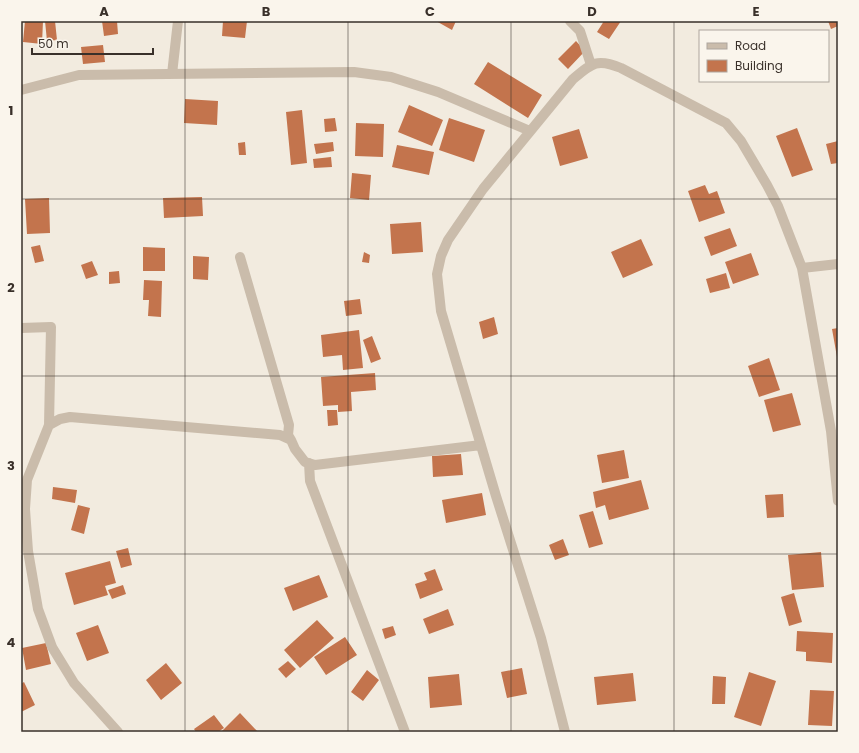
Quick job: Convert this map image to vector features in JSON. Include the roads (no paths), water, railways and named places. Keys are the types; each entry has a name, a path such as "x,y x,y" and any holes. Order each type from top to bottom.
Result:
{"street":[{"path":"172,74 178,21"},
{"path":"570,21 580,31 591,65"},
{"path":"564,732 541,638 441,311 437,274 441,256 448,240 483,189 573,79 591,65 607,62 707,112 726,124 741,141 767,185 778,206 802,268 831,431 838,500"},
{"path":"21,90 80,75 354,72 391,78 438,92 530,131"},
{"path":"240,257 289,425 288,435 295,449 305,462 315,465 481,445"},
{"path":"802,268 838,264"},
{"path":"21,328 51,327 49,425 24,480 28,551 38,609 52,647 74,683 118,732"},
{"path":"49,425 60,419 70,417 280,435 291,440"},
{"path":"309,463 310,481 405,732"}]}
